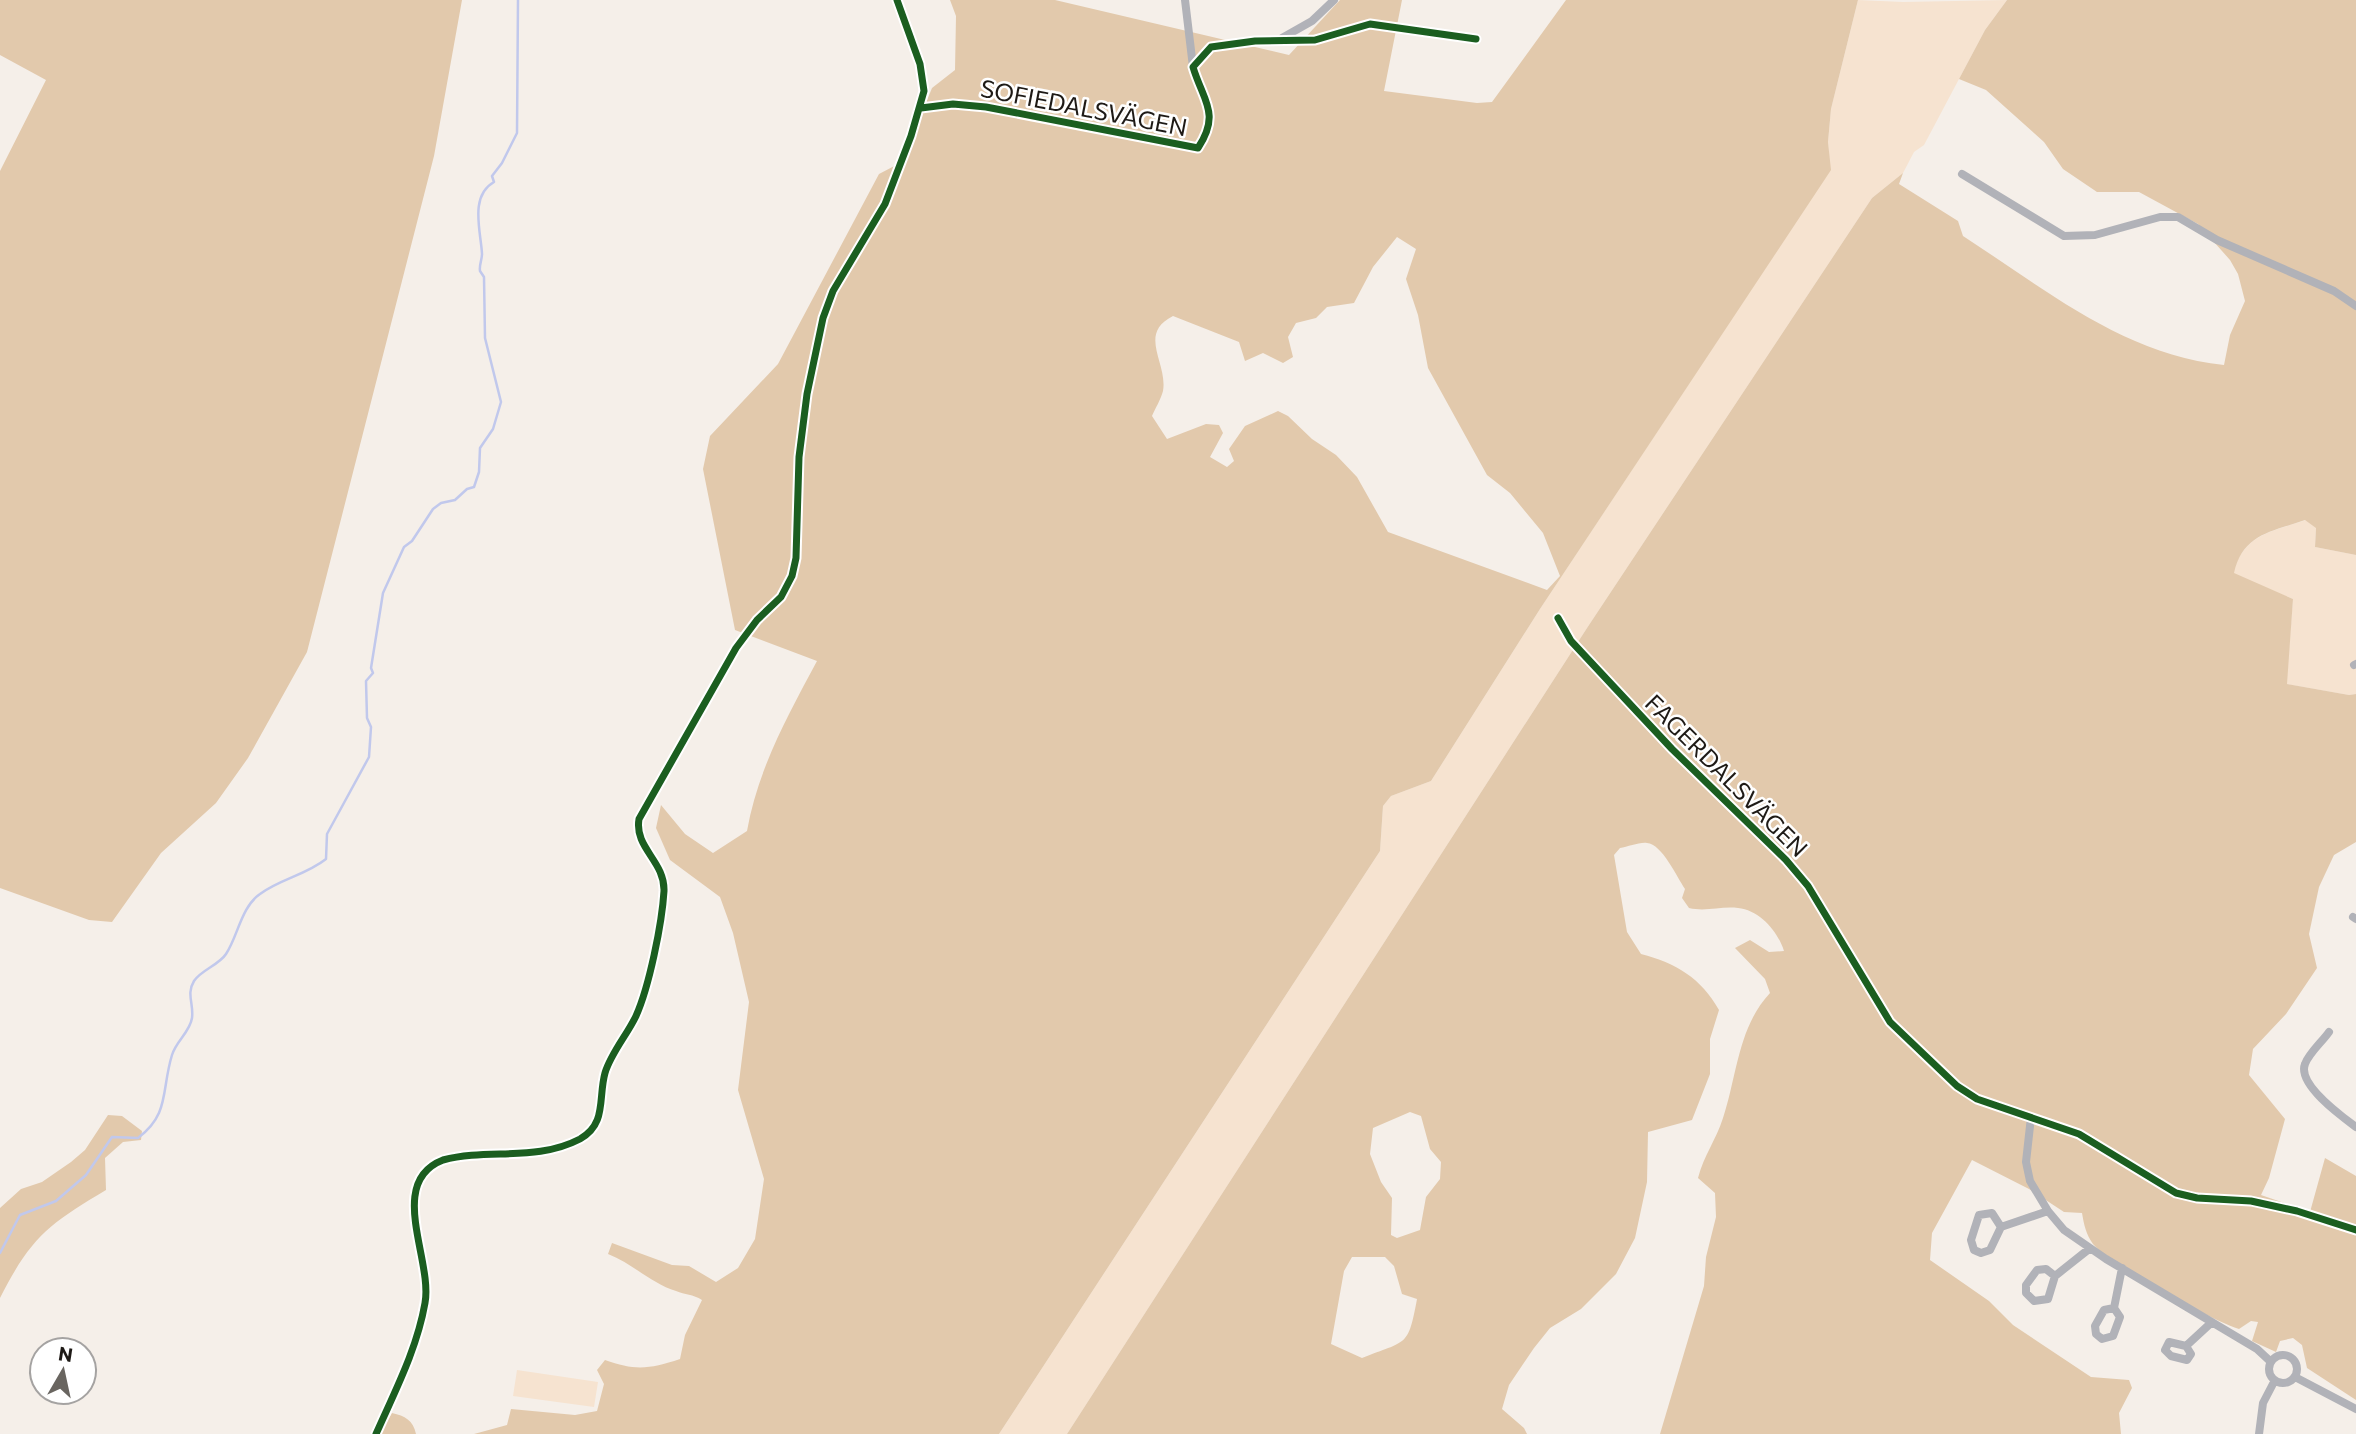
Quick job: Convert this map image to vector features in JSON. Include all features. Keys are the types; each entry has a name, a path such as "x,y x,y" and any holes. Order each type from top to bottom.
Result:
{"street":[{"path":"376,1434 411,1357 426,1300 425,1268 415,1213 416,1191 422,1176 434,1164 450,1158 549,1150 580,1138 596,1125 605,1072 634,1021 645,991 663,900 664,878 639,839 639,819 744,634 778,601 792,576 796,558 799,457 807,394 823,318 833,291 885,204 921,108 924,91 922,71 897,0"},
{"path":"1185,0 1193,67"},
{"path":"1276,40 1312,22 1334,0"},
{"path":"1193,67 1208,49 1215,45 1315,40 1370,24 1476,39"},
{"name":"SOFIEDALSVÄGEN","path":"921,108 953,104 986,107 1198,148 1208,132 1210,118 1193,67"},
{"path":"1962,174 2064,236 2095,235 2160,216 2178,217 2217,240 2334,291 2356,306"},
{"name":"FAGERDALSVÄGEN","path":"1558,618 1571,641 1677,755 1801,877 1890,1023 1957,1086 1977,1099 2079,1134 2176,1193 2197,1199 2251,1200 2297,1210 2356,1230"},
{"path":"2329,1032 2305,1064 2304,1077 2315,1091 2356,1127"},
{"path":"2031,1117 2026,1162 2030,1181 2048,1211 2064,1230 2089,1249 2257,1349 2271,1362"},
{"path":"2001,1227 1992,1213 1979,1215 1971,1240 1974,1250 1984,1253 1990,1250 2001,1227 2048,1211"},
{"path":"2055,1276 2046,1269 2037,1270 2026,1285 2026,1293 2034,1301 2048,1299 2055,1276 2089,1249"},
{"path":"2114,1308 2122,1268"},
{"path":"2186,1346 2212,1322"},
{"path":"2278,1356 2290,1357 2297,1368 2295,1377 2286,1383 2275,1380 2269,1372 2271,1362 2278,1356"},
{"path":"2295,1377 2356,1409"},
{"path":"2259,1434 2263,1403 2275,1380"}],"shaded area":[{"path":"0,0 462,0 434,156 307,652 248,758 216,803 161,853 112,922 89,920 0,888 0,171 46,80 0,55"},
{"path":"950,0 1055,0 1289,55 1340,0 1402,0 1384,91 1477,103 1492,102 1566,0 1858,0 1831,109 1828,142 1831,170 1540,609 1431,781 1391,796 1383,806 1380,851 999,1434 474,1434 507,1425 511,1409 575,1415 597,1411 604,1384 597,1370 605,1360 625,1366 642,1367 680,1359 685,1335 702,1300 667,1288 608,1254 612,1243 672,1265 689,1266 716,1282 738,1268 755,1239 764,1179 738,1090 749,1002 733,933 720,897 670,860 656,828 661,805 685,834 713,853 747,831 766,765 817,661 735,630 703,469 710,436 778,364 879,174 902,162 932,88 955,70 956,16","holes":["1397,237 1416,249 1406,279 1418,315 1428,368 1487,475 1510,493 1543,533 1560,576 1547,590 1388,532 1357,477 1336,455 1278,411 1245,426 1229,449 1234,461 1227,467 1210,457 1223,433 1219,425 1206,424 1167,439 1152,416 1163,391 1162,370 1155,340 1162,323 1173,316 1239,342 1245,361 1263,353 1283,363 1293,357 1288,337 1296,323 1316,318 1327,307 1354,303 1373,267"]},
{"path":"1858,0 2007,0 1985,30 1924,145 1914,152 1903,173 1872,198 1587,628 1067,1434 999,1434 1380,851 1383,806 1391,796 1431,781 1540,609 1830,170 1828,142 1831,109"},
{"path":"2007,0 2356,0 2356,555 2315,547 2316,528 2305,520 2260,536 2251,542 2238,560 2234,573 2293,599 2287,684 2356,694 2356,842 2334,855 2319,887 2309,934 2317,968 2286,1014 2253,1049 2249,1075 2285,1119 2269,1178 2261,1195 2310,1212 2325,1158 2356,1176 2356,1400 2307,1368 2302,1345 2293,1338 2280,1341 2276,1352 2252,1341 2258,1322 2251,1321 2239,1329 2162,1291 2103,1254 2089,1237 2082,1213 2064,1212 2029,1189 1972,1160 1932,1233 1930,1260 1989,1301 2013,1325 2091,1377 2129,1380 2132,1388 2119,1413 2121,1434 1660,1434 1704,1286 1706,1257 1716,1217 1715,1193 1698,1178 1723,1118 1745,1036 1759,1006 1770,993 1765,979 1735,948 1750,940 1769,952 1784,951 1773,930 1754,913 1738,908 1689,908 1682,898 1685,889 1669,862 1653,845 1644,843 1620,848 1614,855 1627,932 1641,954 1686,973 1704,989 1719,1010 1710,1039 1710,1074 1692,1120 1648,1132 1647,1182 1635,1238 1616,1274 1581,1309 1550,1328 1509,1385 1502,1409 1524,1428 1527,1434 1067,1434 1587,628 1872,198 1903,173 1899,184 1958,221 1963,236 2087,317 2153,348 2187,359 2224,365 2230,335 2245,301 2238,274 2230,260 2198,224 2139,192 2097,192 2063,169 2044,142 1986,90 1959,79 1985,30","holes":["1410,1112 1421,1116 1430,1149 1441,1162 1440,1179 1426,1197 1420,1230 1397,1238 1391,1235 1392,1198 1381,1182 1370,1154 1373,1128","1352,1257 1385,1257 1394,1266 1402,1294 1417,1299 1411,1326 1403,1340 1362,1358 1331,1344 1344,1271"]},
{"path":"2306,520 2316,527 2315,547 2356,555 2356,694 2286,684 2293,599 2233,574 2244,550 2251,542 2270,532"},
{"path":"108,1115 122,1116 142,1131 141,1140 123,1142 105,1158 106,1190 43,1234 22,1260 0,1298 0,1208 21,1189 42,1182 85,1150"},
{"path":"517,1370 598,1382 594,1407 513,1396"},
{"path":"392,1413 408,1419 416,1434 380,1434"}],"waterway":[{"path":"0,1253 20,1215 56,1201 86,1175 112,1137 138,1138 155,1120 163,1101 172,1055 191,1023 190,995 194,981 226,954 248,906 260,894 326,859 327,834 369,757 371,727 367,718 366,681 373,673 371,668 383,593 404,547 412,541 433,509 441,503 455,500 467,489 474,487 479,472 480,448 493,429 501,402 485,338 484,277 480,271 482,254 478,215 481,196 494,182 492,176 502,163 517,133 518,0"}],"cycle path":[{"path":"376,1434 411,1353 425,1303 426,1285 414,1204 417,1186 426,1171 443,1160 460,1157 547,1150 563,1146 589,1133 598,1118 605,1073 641,1004 654,955 664,891 660,871 641,838 639,819 736,648 757,620 781,597 792,576 796,558 799,457 807,394 823,318 833,291 885,204 911,136 924,91 920,64 897,0"},
{"path":"921,108 953,104 986,107 1198,148 1205,136 1209,116 1193,67 1211,47 1255,41 1315,40 1370,24 1476,39"},
{"path":"1558,618 1571,641 1672,749 1786,860 1808,886 1890,1022 1957,1086 1977,1099 2079,1134 2176,1193 2197,1198 2251,1201 2297,1211 2356,1230"}]}
